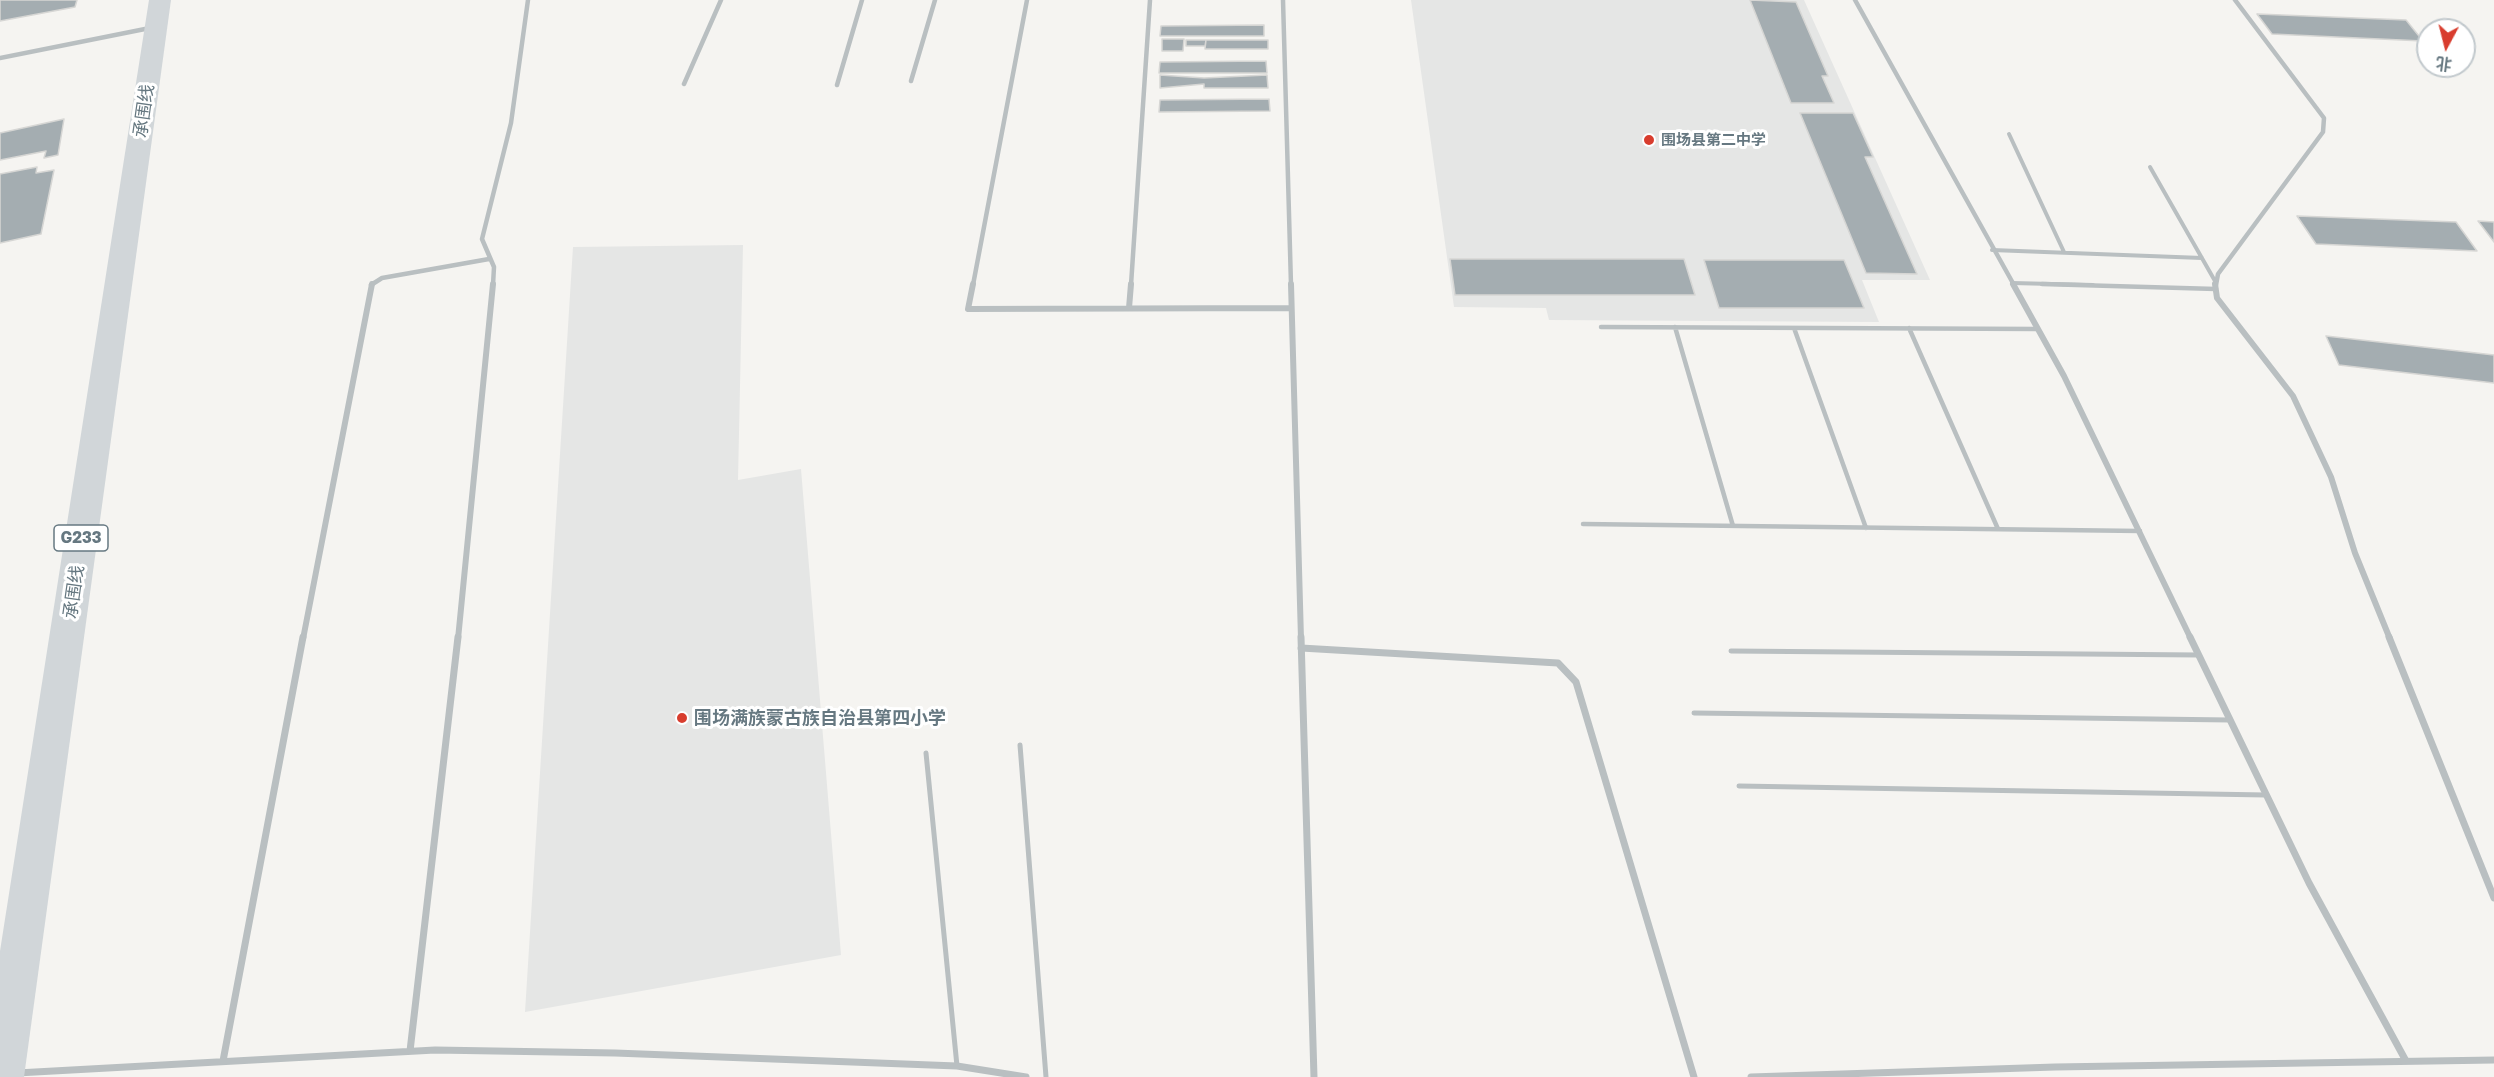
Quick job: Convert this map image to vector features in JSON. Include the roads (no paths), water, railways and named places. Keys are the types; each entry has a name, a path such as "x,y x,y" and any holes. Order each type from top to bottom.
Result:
{"highway":[{"name":"承围线","path":"3,1075 158,14"}],"street":[{"path":"410,1051 459,642 486,368 494,267 482,239 511,123 528,0"},
{"path":"684,84 721,0"},
{"path":"837,85 862,0"},
{"path":"911,81 935,0"},
{"path":"1027,0 968,309 1290,308"},
{"path":"1129,308 1150,0"},
{"path":"1283,0 1290,308 1314,1077"},
{"path":"1855,0 2064,376 2309,883 2406,1061"},
{"path":"2235,0 2318,108 2324,118 2324,125 2323,132 2215,281 2217,298 2293,396 2331,477 2355,553 2494,897"},
{"path":"0,58 158,14"},
{"path":"223,1061 369,291 373,282 382,278 489,259"},
{"path":"1301,648 1558,663 1576,682 1588,715 1694,1077"},
{"path":"3,1075 410,1051 615,1053 957,1066 1026,1077"},
{"path":"1751,1077 2055,1067 2494,1060"}],"lane":[{"path":"2009,134 2064,252"},
{"path":"2150,167 2215,281"},
{"path":"1992,250 2202,258"},
{"path":"2011,283 2216,289"},
{"path":"1601,327 2037,329"},
{"path":"1675,327 1733,526"},
{"path":"1794,328 1866,528"},
{"path":"1909,328 1998,529"},
{"path":"1583,524 2140,531"},
{"path":"1731,651 2199,655"},
{"path":"1694,713 2230,720"},
{"path":"1020,745 1046,1077"},
{"path":"926,753 957,1066"},
{"path":"1739,786 2266,795"}],"place":[{"name":"围场县第二中学","path":"1649,140"},
{"name":"围场满族蒙古族自治县第四小学","path":"682,718"}]}
